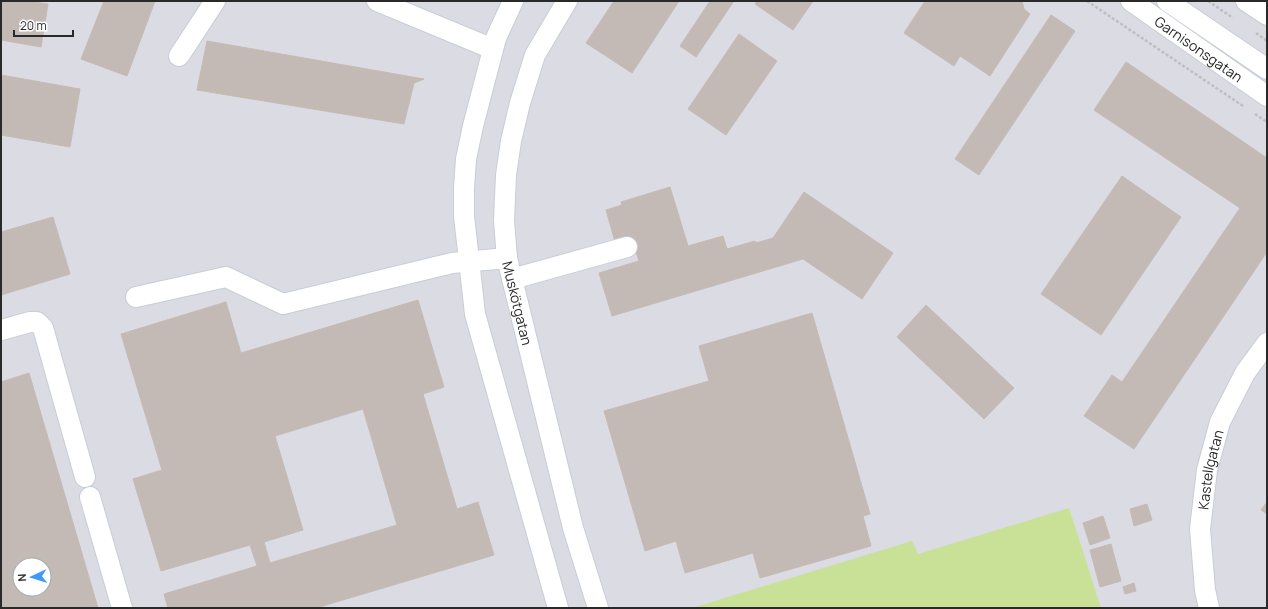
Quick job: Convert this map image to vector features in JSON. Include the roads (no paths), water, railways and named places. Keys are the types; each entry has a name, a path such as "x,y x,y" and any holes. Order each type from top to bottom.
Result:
{"street":[{"path":"179,56 215,1"},
{"path":"377,1 493,49"},
{"path":"514,1 496,38 480,98 466,159 464,216 475,314 558,608"},
{"name":"Muskötgatan","path":"567,1 535,55 520,103 511,141 506,175 504,221 507,258 512,279 573,528 598,608"},
{"name":"Garnisonsgatan","path":"1131,1 1267,96"},
{"name":"Garnisonsgatan","path":"1167,1 1267,69"},
{"path":"1246,1 1267,15"},
{"path":"512,279 627,247"},
{"path":"136,297 226,278 283,304 452,264 507,258"},
{"path":"1,330 30,322 37,322 43,328 85,477"},
{"name":"Kastellgatan","path":"1210,608 1205,590 1200,529 1207,470 1220,422 1245,373 1267,343"},
{"path":"90,498 122,608"}]}
